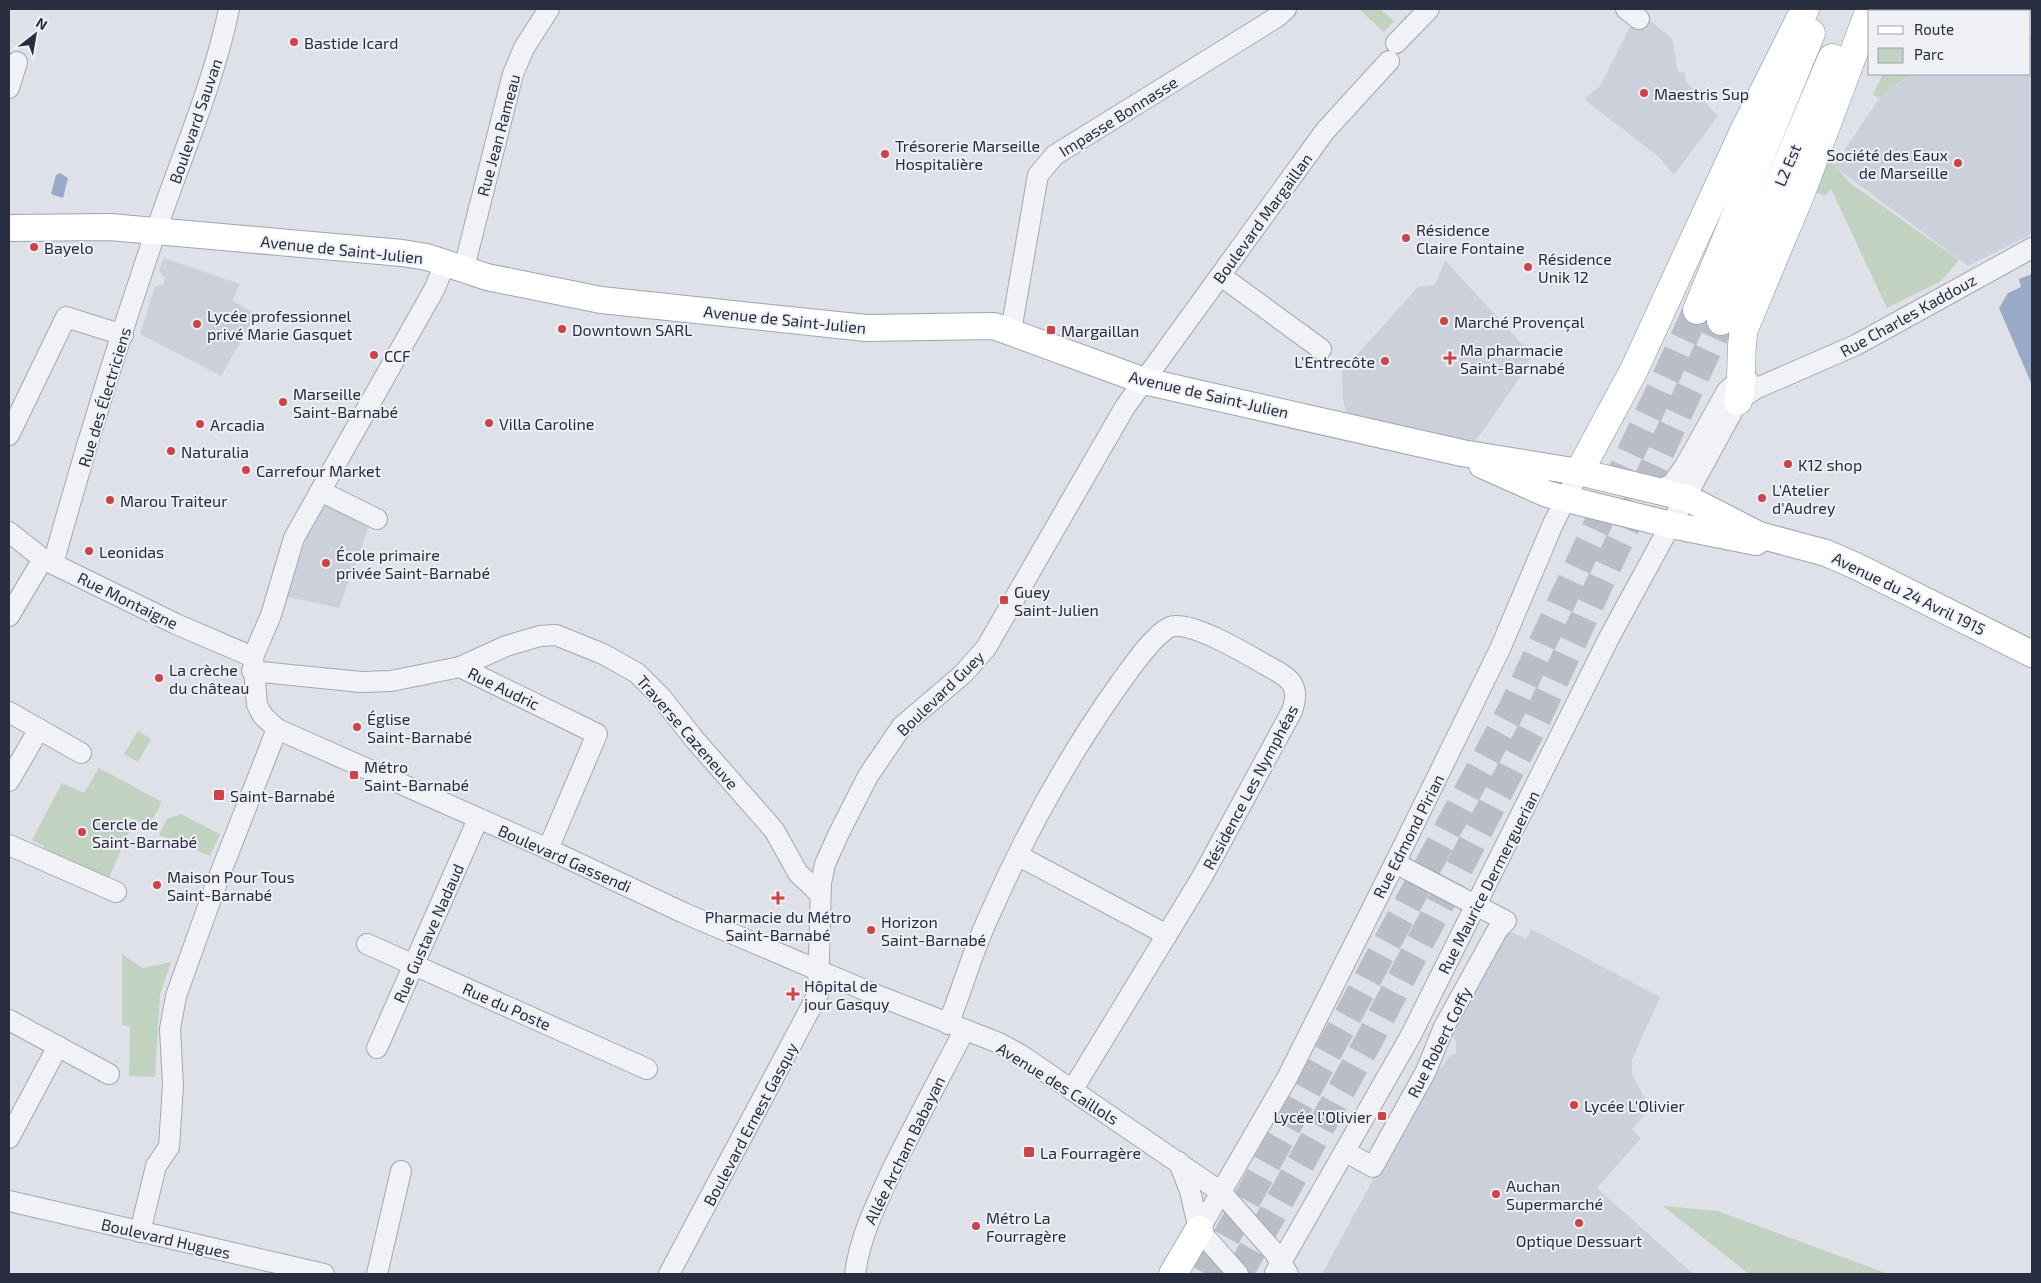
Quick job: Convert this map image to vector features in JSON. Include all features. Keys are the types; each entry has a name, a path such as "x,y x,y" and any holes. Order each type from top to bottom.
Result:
{"highway":[{"path":"1579,472 1634,370 1743,133 1805,9"},
{"name":"L2 Est","path":"1821,9 1709,315 1853,9"},
{"path":"1740,391 1744,329 1800,193 1868,14"},
{"path":"1174,1274 1199,1230"}],"main road":[{"name":"Avenue de Saint-Julien","path":"9,228 80,226 402,253 454,266 487,277 601,300 866,328 932,329 994,326 1144,381 1462,453 1579,472 1687,498"},
{"name":"Avenue de Saint-Julien","path":"1462,453 1500,474 1566,499 1670,525"},
{"name":"Avenue du 24 Avril 1915","path":"1687,498 1759,535 1820,551 1849,563 2032,654"},
{"name":"Avenue du 24 Avril 1915","path":"1670,525 1749,542 1782,542"}],"street":[{"name":"Boulevard Sauvan","path":"156,231 199,116 218,57 229,9"},
{"name":"Rue Jean Rameau","path":"252,664 271,615 294,538 435,288 454,266 513,74 524,48 549,9"},
{"name":"Impasse Bonnasse","path":"1011,331 1038,175 1054,155 1277,17 1286,9"},
{"name":"Boulevard Margaillan","path":"1144,381 1325,131 1429,9"},
{"path":"9,88 16,62"},
{"name":"Rue des Électriciens","path":"9,616 48,561 156,231"},
{"name":"Rue Charles Kaddouz","path":"1658,491 1672,484 1685,466 1720,400 1727,391 1755,389 1856,344 2032,248"},
{"path":"1221,276 1321,349"},
{"path":"9,435 66,317 123,335"},
{"name":"Boulevard Guey","path":"819,970 820,894 825,864 868,776 902,726 963,674 986,648 1126,407 1144,381"},
{"name":"Rue Charles Kaddouz","path":"1687,498 1740,391"},
{"name":"Rue Edmond Pirian","path":"1221,1192 1286,1078 1395,863 1500,648 1579,472"},
{"path":"320,491 377,519"},
{"name":"Rue Maurice Dermerguerian","path":"1281,1270 1410,1037 1610,636 1670,525 1687,498"},
{"name":"Rue Montaigne","path":"9,532 48,561 252,664"},
{"name":"Résidence Les Nymphéas","path":"956,1027 989,916 1058,777 1083,734 1127,674 1157,638 1171,627 1182,625 1195,629 1253,657 1284,675 1294,685 1297,697 1292,711 1220,844 1164,941 1073,1089"},
{"name":"Traverse Cazeneuve","path":"460,667 506,646 540,636 556,635 603,654 637,673 661,697 695,740 774,830 798,873 820,894"},
{"path":"140,1232 156,1166 169,1147 173,1085 170,1029 180,981 277,729 264,716 257,705 252,664"},
{"name":"Rue Audric","path":"252,664 361,682 391,681 460,667 597,734 548,849"},
{"path":"9,712 81,753"},
{"path":"9,781 40,729"},
{"name":"Boulevard Gassendi","path":"277,729 548,849 684,913 819,970"},
{"name":"Rue Gustave Nadaud","path":"377,1048 478,819"},
{"path":"9,845 116,892"},
{"path":"1016,862 1164,941"},
{"name":"Rue Robert Coffy","path":"1346,1152 1373,1167 1426,1071 1444,1027 1498,929 1506,921 1395,863"},
{"name":"Rue du Poste","path":"368,944 648,1069"},
{"name":"Avenue des Caillols","path":"819,970 999,1043 1021,1055 1221,1192 1235,1206 1281,1270"},
{"name":"Boulevard Ernest Gasquy","path":"669,1274 816,998 819,970"},
{"path":"9,1020 109,1074"},
{"name":"Allée Archam Babayan","path":"856,1274 861,1239 869,1219 919,1115 956,1027"},
{"path":"9,1138 58,1046"},
{"path":"1179,1162 1190,1191 1199,1230 1238,1274"},
{"path":"377,1274 401,1171"},
{"path":"1199,1230 1221,1192"},
{"name":"Boulevard Hugues","path":"9,1201 324,1274"}],"shaded area":[{"name":"Maestris Sup","path":"1645,16 1672,39 1678,72 1684,72 1687,83 1718,116 1674,175 1659,157 1584,99 1600,86 1631,25"},
{"path":"2032,37 2032,234 1968,266 1834,166 1881,96 1911,75 2031,75"},
{"name":"Lycée professionnel privé Marie Gasquet","path":"164,258 240,284 232,301 256,314 221,376 140,334 155,287 163,284 165,278 159,270"},
{"name":"Marché Provençal","path":"1445,260 1532,355 1519,379 1474,443 1347,414 1343,401 1342,371 1418,287 1435,285"},
{"name":"École primaire privée Saint-Barnabé","path":"327,501 370,523 339,608 284,596 310,530"},
{"path":"1531,929 1660,997 1632,1060 1632,1074 1650,1108 1632,1129 1641,1138 1597,1188 1693,1274 1322,1274 1431,1072 1441,1068 1451,1054 1456,1054 1456,1042 1449,1029 1488,958 1509,931 1526,939"}],"green space":[{"path":"1359,9 1380,9 1394,21 1384,32"},
{"path":"1882,75 1910,75 1878,98 1873,94"},
{"path":"1828,158 1850,183 1959,260 1941,281 1887,308 1831,189 1825,196 1815,192"},
{"path":"138,731 151,739 138,762 124,754"},
{"name":"Cercle de Saint-Barnabé","path":"99,768 162,802 148,827 128,816 123,824 128,825 130,830 107,882 41,852 44,846 32,840 62,783 84,793"},
{"path":"181,814 220,834 210,856 159,835 167,819"},
{"path":"122,954 143,968 171,962 160,994 155,1077 129,1076 130,1026 122,1025"},
{"path":"1663,1206 1718,1211 1888,1274 1749,1274"}],"water":[{"path":"60,173 68,178 63,198 51,194 56,175"},
{"path":"2032,274 2032,385 1999,308 2008,293 2021,287 2019,279"}],"tunnel":[{"path":"1206,1274 1343,1025 1512,709 1697,310"},
{"path":"1239,1274 1367,1044 1536,721 1721,321"}],"place":[{"name":"Bastide Icard","path":"294,42"},
{"name":"Maestris Sup","path":"1644,93"},
{"name":"Trésorerie Marseille Hospitalière","path":"885,154"},
{"name":"Société des Eaux de Marseille","path":"1958,163"},
{"name":"Résidence Claire Fontaine","path":"1406,238"},
{"name":"Bayelo","path":"34,247"},
{"name":"Résidence Unik 12","path":"1528,267"},
{"name":"Marché Provençal","path":"1444,321"},
{"name":"Lycée professionnel privé Marie Gasquet","path":"197,324"},
{"name":"Downtown SARL","path":"562,329"},
{"name":"Margaillan","path":"1051,330"},
{"name":"CCF","path":"374,355"},
{"name":"Ma pharmacie Saint-Barnabé","path":"1450,358"},
{"name":"L'Entrecôte","path":"1385,361"},
{"name":"Marseille Saint-Barnabé","path":"283,402"},
{"name":"Villa Caroline","path":"489,423"},
{"name":"Arcadia","path":"200,424"},
{"name":"Naturalia","path":"171,451"},
{"name":"K12 shop","path":"1788,464"},
{"name":"Carrefour Market","path":"246,470"},
{"name":"L'Atelier d'Audrey","path":"1762,498"},
{"name":"Marou Traiteur","path":"110,500"},
{"name":"Leonidas","path":"89,551"},
{"name":"École primaire privée Saint-Barnabé","path":"326,563"},
{"name":"Guey Saint-Julien","path":"1004,600"},
{"name":"La crèche du château","path":"159,678"},
{"name":"Église Saint-Barnabé","path":"357,727"},
{"name":"Métro Saint-Barnabé","path":"354,775"},
{"name":"Saint-Barnabé","path":"219,795"},
{"name":"Cercle de Saint-Barnabé","path":"82,832"},
{"name":"Maison Pour Tous Saint-Barnabé","path":"157,885"},
{"name":"Pharmacie du Métro Saint-Barnabé","path":"778,898"},
{"name":"Horizon Saint-Barnabé","path":"871,930"},
{"name":"Hôpital de jour Gasquy","path":"793,994"},
{"name":"Lycée L'Olivier","path":"1574,1105"},
{"name":"Lycée l'Olivier","path":"1382,1116"},
{"name":"La Fourragère","path":"1029,1152"},
{"name":"Auchan Supermarché","path":"1496,1194"},
{"name":"Optique Dessuart","path":"1579,1223"},
{"name":"Métro La Fourragère","path":"976,1226"}]}
